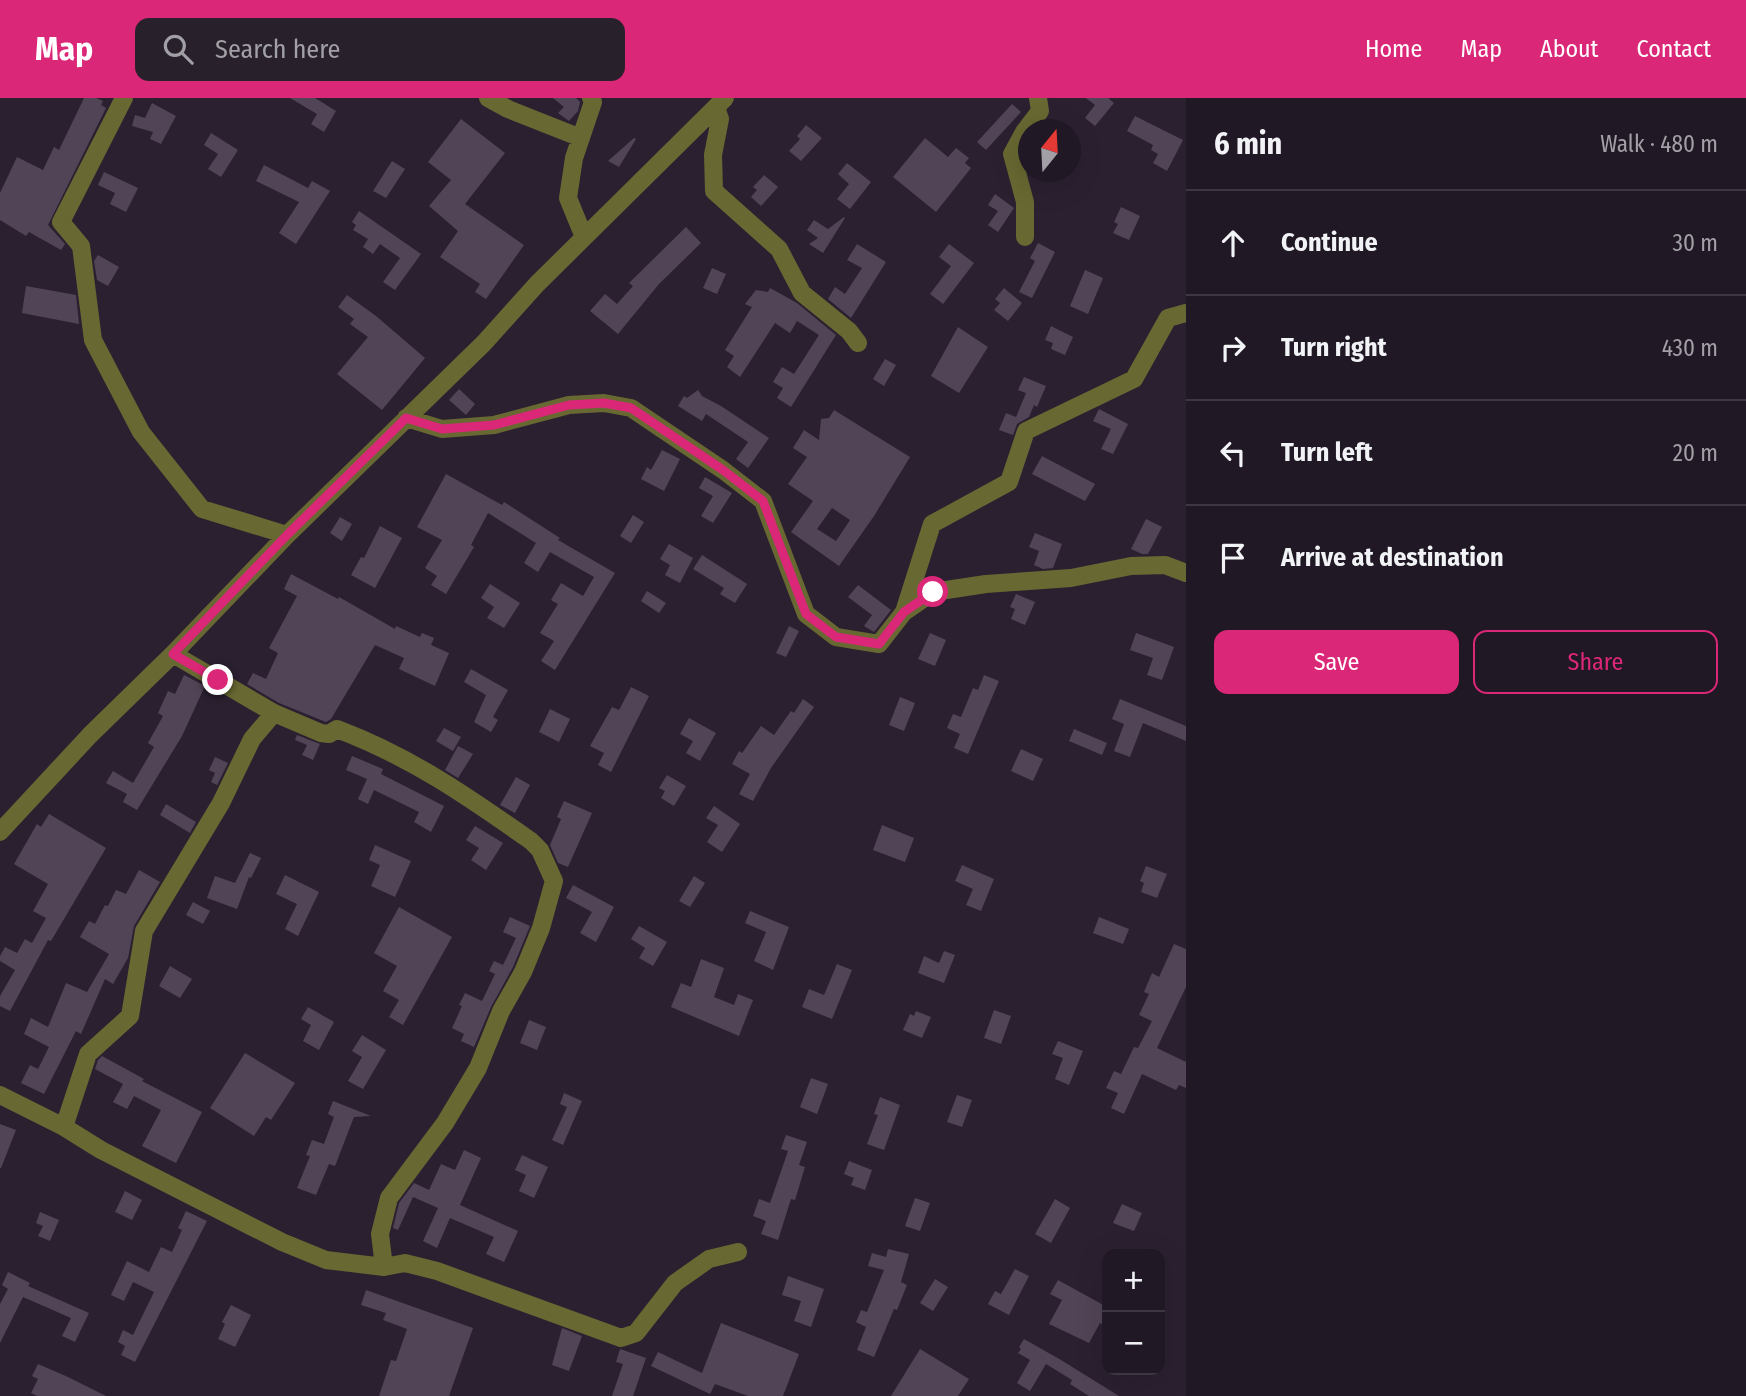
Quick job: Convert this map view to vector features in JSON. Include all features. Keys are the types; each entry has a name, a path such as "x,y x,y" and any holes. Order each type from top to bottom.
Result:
{"street":[{"path":"124,98 61,222 81,246 93,340 141,432 202,509 287,535"},
{"path":"488,98 508,109 581,138"},
{"path":"584,237 568,198 574,158 593,102 591,98"},
{"path":"1025,237 1025,202 1012,154 1040,111 1038,98"},
{"path":"0,832 90,735 173,654 287,535 484,343 537,284 720,102"},
{"path":"720,102 720,120 713,155 715,191 779,249 802,293 849,331 858,343"},
{"path":"904,612 932,524 1009,482 1026,431 1134,379 1168,318 1186,313"},
{"path":"406,418 442,429 494,425 569,405 604,403 631,408 723,470 763,501 806,614 836,637 879,644 904,612 933,592 986,584 1071,578 1131,566 1165,565 1186,573"},
{"path":"173,654 274,713 321,733 329,734 337,729 377,744 455,787 531,841 540,850 554,881 541,928 523,972 501,1011 478,1068 445,1123 389,1198 380,1234 384,1267"},
{"path":"64,1127 88,1054 130,1016 144,931 221,803 252,739 274,713"},
{"path":"0,1095 282,1242 326,1260 384,1267 405,1263 437,1270 621,1338 636,1333 675,1283 709,1259 738,1252"}],"building":[{"path":"84,98 103,101 101,105 106,108 48,225 65,244 61,250 29,232 26,236 0,220 0,193 17,157 43,170 54,147 59,150"},
{"path":"290,98 315,98 336,111 324,132 311,124 317,114"},
{"path":"553,98 576,98 580,102 578,111 569,121 558,113 564,107"},
{"path":"1086,98 1108,98 1114,103 1095,126 1085,118 1095,105"},
{"path":"152,103 176,116 161,144 150,139 153,132 132,126 135,115 145,118"},
{"path":"1012,104 1021,112 986,150 977,142"},
{"path":"1135,116 1183,140 1167,171 1153,163 1158,154 1151,150 1153,145 1127,131"},
{"path":"461,119 505,153 465,204 524,245 486,299 475,292 480,284 440,257 458,231 429,206 451,180 428,162"},
{"path":"806,125 822,138 801,161 789,151 800,139 797,136"},
{"path":"211,133 238,150 221,177 208,169 218,154 204,145"},
{"path":"925,138 948,157 956,148 969,158 965,163 971,168 936,212 893,177"},
{"path":"636,139 619,167 608,161"},
{"path":"392,161 405,169 386,198 373,191"},
{"path":"847,163 871,182 850,209 837,199 849,184 838,174"},
{"path":"264,165 308,188 312,181 330,191 296,244 279,233 299,202 256,181"},
{"path":"104,172 138,188 126,212 110,204 115,193 98,185"},
{"path":"764,175 778,187 761,206 751,197 757,190 753,187"},
{"path":"995,194 1014,208 998,232 988,225 998,211 988,205"},
{"path":"1121,207 1140,216 1129,240 1113,233 1118,224 1114,222"},
{"path":"359,211 421,254 395,290 383,282 400,258 380,244 373,254 363,247 368,239 353,230 356,225 352,222"},
{"path":"844,217 823,253 809,244 818,238 807,230 814,220 828,229"},
{"path":"686,227 701,243 659,284 618,334 590,311 605,294 617,304 633,286 629,283"},
{"path":"1038,243 1055,252 1032,298 1019,292 1035,261 1030,258"},
{"path":"857,244 886,262 851,318 828,299 835,287 845,294 862,268 847,260"},
{"path":"949,244 974,263 943,304 930,294 951,266 939,257"},
{"path":"98,255 119,267 108,286 97,280 94,261"},
{"path":"712,268 726,274 717,294 703,288"},
{"path":"1085,270 1103,278 1088,314 1070,306"},
{"path":"26,286 76,295 79,324 22,313"},
{"path":"770,288 797,303 836,335 791,407 777,398 783,388 773,382 782,367 794,374 819,335 797,321 790,333 775,323 740,377 727,367 734,356 725,350 752,307 745,304 756,290 768,292"},
{"path":"1004,288 1022,303 1008,321 994,310 1000,303 995,299"},
{"path":"347,295 425,358 382,410 337,374 368,337 350,324 354,319 338,307"},
{"path":"1051,326 1073,337 1065,355 1051,349 1053,343 1045,340"},
{"path":"958,327 988,347 959,393 931,376"},
{"path":"885,359 896,365 884,386 873,379"},
{"path":"1024,377 1046,386 1037,407 1034,405 1029,417 1017,424 1013,435 999,430 1006,413 1016,417 1026,393 1018,390"},
{"path":"459,389 475,404 466,415 449,400"},
{"path":"698,390 702,396 769,438 748,468 736,459 748,442 706,414 702,421 678,406 684,396 687,398"},
{"path":"1099,409 1128,424 1113,454 1101,449 1111,429 1093,421"},
{"path":"834,410 910,457 839,566 791,532 813,501 788,484 807,457 793,448 804,430 819,440 821,419 829,418","holes":["832,508 850,520 836,541 817,529"]},
{"path":"662,450 680,459 664,491 641,479 647,467 651,470"},
{"path":"1042,456 1095,484 1085,501 1032,474"},
{"path":"446,474 502,505 504,502 560,538 558,540 615,573 555,670 541,661 554,641 540,633 558,604 551,600 561,583 583,596 594,577 550,552 538,572 524,563 536,543 488,513 471,545 474,547 446,594 431,585 437,576 425,568 442,540 417,527"},
{"path":"705,477 732,493 713,523 701,516 713,496 699,488"},
{"path":"633,515 644,522 631,543 620,536"},
{"path":"340,517 352,524 342,541 330,533"},
{"path":"1146,519 1162,527 1148,554 1142,554 1131,549"},
{"path":"380,526 402,538 375,588 351,575 361,557 364,558"},
{"path":"1035,533 1062,544 1053,568 1043,569 1034,565 1039,551 1029,547"},
{"path":"669,544 693,558 680,583 665,575 670,565 660,559"},
{"path":"702,555 747,584 735,603 720,594 724,588 693,569"},
{"path":"291,574 338,599 339,597 395,629 396,626 420,637 422,633 434,638 431,645 449,653 435,686 399,669 404,658 375,645 331,719 326,722 279,703 247,684 253,673 266,679 278,653 269,648 297,596 284,589"},
{"path":"490,584 520,603 504,628 487,618 494,607 481,598"},
{"path":"858,585 891,610 874,632 864,626 872,615 848,597"},
{"path":"647,591 666,603 659,613 641,601"},
{"path":"1016,594 1035,602 1025,625 1011,619 1015,609 1010,607"},
{"path":"789,626 799,631 786,657 776,653"},
{"path":"930,633 946,640 935,666 918,659"},
{"path":"1136,633 1174,647 1162,680 1147,675 1153,658 1130,650"},
{"path":"471,669 508,690 493,717 498,720 491,732 474,722 486,695 464,682"},
{"path":"184,675 205,686 182,736 137,810 123,802 127,794 106,783 113,771 133,783 154,747 148,743 163,716 158,713 168,691 175,694"},
{"path":"984,675 999,681 968,754 954,748 960,734 947,728 953,714 961,717 973,688 978,690"},
{"path":"631,687 649,696 611,772 598,765 604,753 590,746 612,707 619,710"},
{"path":"900,697 915,703 904,731 889,725"},
{"path":"803,699 814,707 771,768 753,801 739,794 750,774 732,764 739,751 742,753 761,726 774,735"},
{"path":"1120,699 1186,726 1186,741 1143,723 1130,757 1114,751 1124,724 1112,719"},
{"path":"550,709 570,719 559,742 539,732"},
{"path":"689,718 716,733 700,761 686,753 693,741 680,734"},
{"path":"444,728 461,737 453,751 436,741"},
{"path":"1074,729 1107,743 1102,755 1069,741"},
{"path":"297,735 320,744 313,760 302,755 307,745 295,740"},
{"path":"458,746 473,754 458,778 445,770"},
{"path":"1021,749 1043,759 1033,781 1011,771"},
{"path":"352,756 383,769 381,774 444,806 431,832 414,822 419,812 374,790 368,804 358,799 367,779 346,770"},
{"path":"215,757 228,763 217,785 211,782 215,773 209,770"},
{"path":"667,775 686,786 674,806 661,798 665,791 659,788"},
{"path":"516,777 530,785 515,813 500,805"},
{"path":"564,801 592,813 568,867 558,863 550,845 561,819 557,817"},
{"path":"166,804 196,822 190,833 160,815"},
{"path":"714,806 740,824 722,852 707,842 718,825 706,818"},
{"path":"49,814 106,848 51,941 48,940 10,1011 0,1006 0,996 15,970 0,961 0,956 5,947 17,953 25,939 32,943 46,918 33,911 48,884 14,864 37,824 41,827"},
{"path":"882,825 914,838 905,862 873,850"},
{"path":"475,826 503,843 486,870 471,860 479,848 466,840"},
{"path":"375,845 411,861 395,897 371,886 380,865 369,860"},
{"path":"250,853 261,858 251,878 249,877 237,909 207,898 215,876 235,883"},
{"path":"962,865 994,879 981,911 966,905 973,889 955,881"},
{"path":"1146,866 1167,874 1157,898 1141,892 1144,883 1140,881"},
{"path":"139,870 160,882 134,926 128,958 113,984 105,979 81,1034 76,1031 44,1094 21,1083 30,1065 38,1069 49,1047 24,1034 31,1018 48,1027 66,983 87,992 109,954 80,937 89,921 95,924 116,890 126,894"},
{"path":"285,875 319,892 298,936 285,929 297,904 276,894"},
{"path":"694,876 705,883 690,907 679,901"},
{"path":"573,885 614,907 596,942 580,933 592,912 566,898"},
{"path":"193,902 210,911 203,924 186,915"},
{"path":"399,907 452,937 403,1025 389,1017 399,1000 383,991 397,966 374,953"},
{"path":"750,911 789,927 773,970 754,961 766,932 745,923"},
{"path":"510,917 530,926 474,1047 461,1041 464,1034 452,1028 465,993 482,1001 495,974 489,971 494,961 503,965 516,938 503,932"},
{"path":"1099,917 1129,929 1123,944 1093,933"},
{"path":"639,926 667,942 653,966 639,958 645,948 631,939"},
{"path":"1174,944 1186,949 1186,987 1157,1048 1186,1062 1186,1088 1179,1085 1176,1090 1142,1074 1124,1114 1111,1108 1118,1093 1106,1088 1114,1071 1121,1074 1134,1047 1138,1048 1152,1021 1139,1015 1149,994 1144,992 1152,973 1159,977"},
{"path":"944,951 955,955 944,983 918,973 924,956 939,963"},
{"path":"701,959 724,968 714,997 734,1005 738,994 753,1000 739,1036 671,1007 681,983 691,987"},
{"path":"837,964 852,970 832,1019 802,1007 809,989 824,995"},
{"path":"170,966 192,979 180,998 159,986"},
{"path":"308,1007 334,1022 319,1050 303,1041 311,1025 301,1019"},
{"path":"994,1010 1011,1016 1001,1044 984,1038"},
{"path":"916,1011 931,1017 922,1038 903,1030 910,1014 914,1016"},
{"path":"529,1020 546,1027 537,1050 520,1043"},
{"path":"362,1035 386,1050 363,1089 348,1081 362,1057 352,1051"},
{"path":"1058,1041 1083,1051 1069,1085 1055,1079 1063,1058 1052,1054"},
{"path":"245,1053 295,1083 271,1120 266,1117 254,1136 210,1108"},
{"path":"102,1056 144,1079 142,1081 202,1112 176,1163 142,1146 161,1110 134,1096 127,1109 113,1102 123,1084 95,1069"},
{"path":"811,1078 828,1084 817,1114 800,1107"},
{"path":"564,1093 582,1101 563,1145 552,1140 567,1107 560,1104"},
{"path":"957,1095 972,1100 962,1127 947,1122"},
{"path":"880,1097 900,1105 884,1150 867,1144 878,1115 874,1114"},
{"path":"333,1101 371,1116 354,1117 335,1166 329,1164 316,1195 297,1188 310,1156 306,1155 312,1140 324,1144 334,1117 328,1114"},
{"path":"0,1124 16,1130 1,1168 0,1168"},
{"path":"786,1135 807,1142 799,1165 805,1167 778,1240 761,1234 766,1221 753,1216 759,1199 770,1203 788,1151 781,1149"},
{"path":"464,1150 481,1158 460,1205 518,1231 504,1262 486,1254 494,1237 450,1218 437,1248 423,1241 438,1208 413,1197 398,1230 393,1228 399,1203 414,1183 429,1190 441,1164 455,1170"},
{"path":"522,1155 548,1167 534,1198 519,1191 526,1175 515,1170"},
{"path":"849,1161 872,1170 865,1190 851,1185 854,1178 844,1174"},
{"path":"125,1191 142,1200 132,1220 115,1212"},
{"path":"915,1198 930,1203 920,1231 905,1226"},
{"path":"1055,1199 1070,1208 1051,1243 1035,1234"},
{"path":"1122,1204 1142,1213 1134,1231 1113,1223"},
{"path":"186,1211 207,1221 135,1362 121,1355 125,1346 118,1342 123,1330 133,1335 154,1292 133,1282 124,1301 111,1295 127,1261 149,1272 161,1247 172,1252 182,1230 178,1228"},
{"path":"40,1212 59,1220 50,1241 38,1236 43,1226 36,1223"},
{"path":"888,1249 909,1254 901,1282 907,1285 874,1357 857,1350 866,1327 856,1322 861,1310 867,1312 884,1270 868,1266 872,1253 886,1257"},
{"path":"1015,1269 1029,1276 1009,1315 988,1304 995,1291 1001,1294"},
{"path":"8,1272 30,1283 28,1286 89,1313 75,1342 62,1336 71,1318 23,1297 0,1343 0,1304 8,1289 2,1285"},
{"path":"788,1276 824,1289 811,1327 794,1321 801,1301 782,1295"},
{"path":"935,1279 948,1287 933,1311 920,1303"},
{"path":"1058,1280 1102,1304 1102,1324 1100,1323 1089,1343 1049,1324 1062,1300 1050,1294"},
{"path":"366,1290 473,1328 449,1396 379,1396 391,1360 396,1361 407,1329 383,1320 386,1313 361,1305"},
{"path":"231,1305 251,1315 235,1347 218,1339 225,1324 222,1322"},
{"path":"721,1323 799,1354 783,1396 748,1396 715,1384 710,1394 651,1366 658,1352 702,1373"},
{"path":"562,1328 582,1336 569,1371 552,1365"},
{"path":"1024,1339 1119,1396 1089,1396 1070,1384 1072,1380 1046,1364 1030,1391 1017,1383 1030,1360 1018,1353"},
{"path":"620,1349 646,1358 633,1396 612,1396 623,1364 616,1362"},
{"path":"920,1349 969,1379 958,1396 891,1396"},
{"path":"38,1364 106,1396 37,1396 31,1393 38,1379 32,1376"}],"route":[{"path":"218,680 173,654 287,535 406,418 442,429 494,425 569,405 604,403 631,408 723,470 763,501 806,614 836,637 879,644 904,612 933,592"}]}
